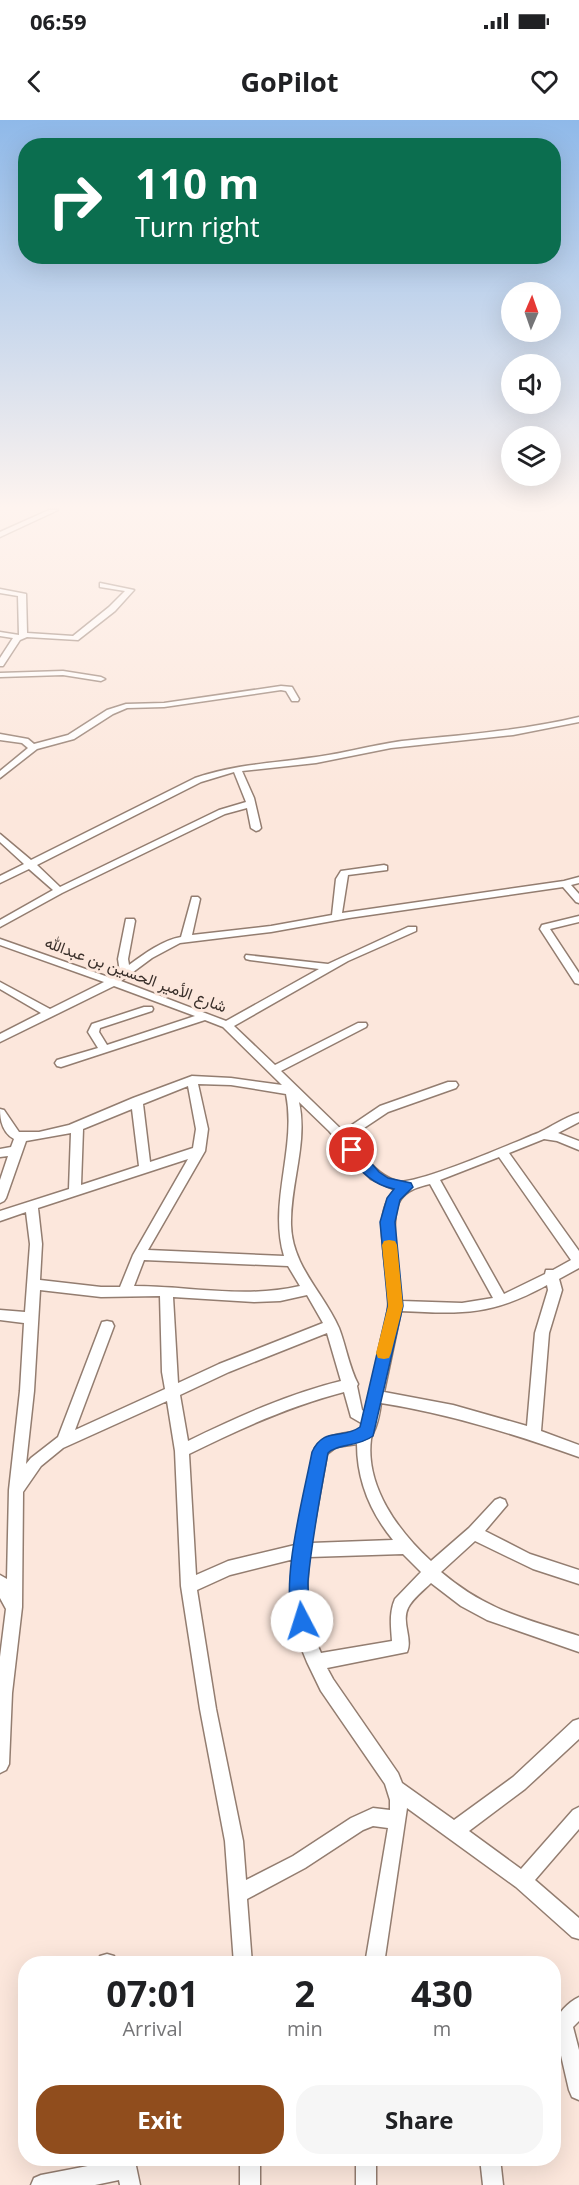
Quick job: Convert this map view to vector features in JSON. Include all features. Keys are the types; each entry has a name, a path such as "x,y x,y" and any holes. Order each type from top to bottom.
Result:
{"street":[{"path":"21,636 22,606"},
{"path":"0,634 68,638 78,636 114,606"},
{"path":"0,664 15,639 21,636"},
{"path":"0,675 63,673 101,679"},
{"path":"33,747 71,737 110,712 126,706 164,705 281,688 289,689 295,699"},
{"path":"0,880 198,780 237,769 326,759 388,746 501,735 547,728 579,719"},
{"path":"0,737 25,741 33,747"},
{"path":"0,775 31,752 33,747"},
{"path":"237,769 251,804 256,828"},
{"path":"0,924 59,891 222,812 251,804"},
{"path":"0,837 59,891"},
{"path":"337,917 341,879 344,873 384,868"},
{"path":"0,1038 111,983 163,947 186,938 271,929 579,880"},
{"path":"564,884 579,900"},
{"path":"186,938 195,899"},
{"path":"579,919 545,929 575,968 579,981"},
{"path":"125,972 123,959 130,921"},
{"path":"227,1025 329,967 412,928"},
{"name":"شارع الأمير الحسين بن عبدالله","path":"0,942 227,1025 341,1138 375,1176 385,1182 406,1187"},
{"path":"250,957 329,967"},
{"path":"0,985 49,1013"},
{"path":"105,1050 93,1032 96,1026 148,1009"},
{"path":"61,1063 206,1016"},
{"path":"274,1070 362,1025"},
{"path":"0,1113 12,1132 21,1137 54,1134 77,1127 192,1080 207,1079 294,1091 296,1119 294,1154 284,1229 292,1261 331,1326 351,1384 356,1413 363,1418 370,1419"},
{"path":"125,1292 139,1255 199,1151 202,1122 192,1080"},
{"path":"341,1138 384,1109 452,1085"},
{"path":"137,1101 145,1169"},
{"path":"375,1956 398,1820 399,1800 392,1779 327,1685 304,1635 299,1607 302,1550 320,1452 331,1442 364,1436 368,1431 395,1306 388,1222 394,1198 406,1187 502,1152 543,1135 579,1116"},
{"path":"75,1192 77,1127"},
{"path":"543,1135 559,1137 579,1146"},
{"path":"0,1198 21,1137"},
{"path":"0,1153 17,1151"},
{"path":"0,1216 199,1151"},
{"path":"395,1306 454,1308 480,1306 501,1301 579,1262 502,1152"},
{"path":"433,1178 501,1301"},
{"path":"0,1764 4,1693 14,1607 16,1490 27,1391 36,1244 31,1206"},
{"path":"139,1255 292,1261"},
{"path":"534,1433 542,1333 555,1290 551,1274"},
{"path":"33,1284 70,1289 125,1292 166,1291 254,1297 280,1296 310,1289"},
{"path":"166,1291 172,1391 182,1451 189,1586 208,1709 234,1841 243,1956"},
{"path":"0,1315 30,1318"},
{"path":"64,1440 107,1326"},
{"path":"16,1490 36,1462 64,1440 172,1391 331,1326"},
{"path":"182,1451 238,1423 284,1404 351,1384"},
{"path":"375,1396 422,1402 534,1433 579,1451"},
{"path":"364,1436 367,1477 379,1508 407,1547 431,1571 468,1601 516,1623 579,1644"},
{"path":"315,1662 401,1647 398,1617 401,1604 431,1571 474,1533 500,1505"},
{"path":"474,1533 510,1553 559,1572 579,1577"},
{"path":"189,1586 228,1568 302,1550 407,1547"},
{"path":"0,1582 14,1607"},
{"path":"454,1831 519,1783 579,1727"},
{"path":"396,1789 522,1881 579,1930"},
{"path":"522,1881 579,1816"},
{"path":"239,1894 299,1862 357,1824 373,1817 398,1820"},
{"path":"561,2023 579,2007"},
{"path":"561,2035 579,2090"},
{"path":"250,2166 250,2185"},
{"path":"366,2166 366,2185"},
{"path":"491,2166 493,2185"},
{"path":"41,2185 109,2170 124,2169 129,2172"}],"slow traffic":[{"path":"384,1353 396,1295 389,1245"}],"route":[{"path":"302,1621 299,1607 302,1550 317,1462 324,1446 331,1442 364,1436 368,1431 395,1306 396,1295 387,1232 394,1198 406,1187 395,1186 375,1176 352,1150"}]}
